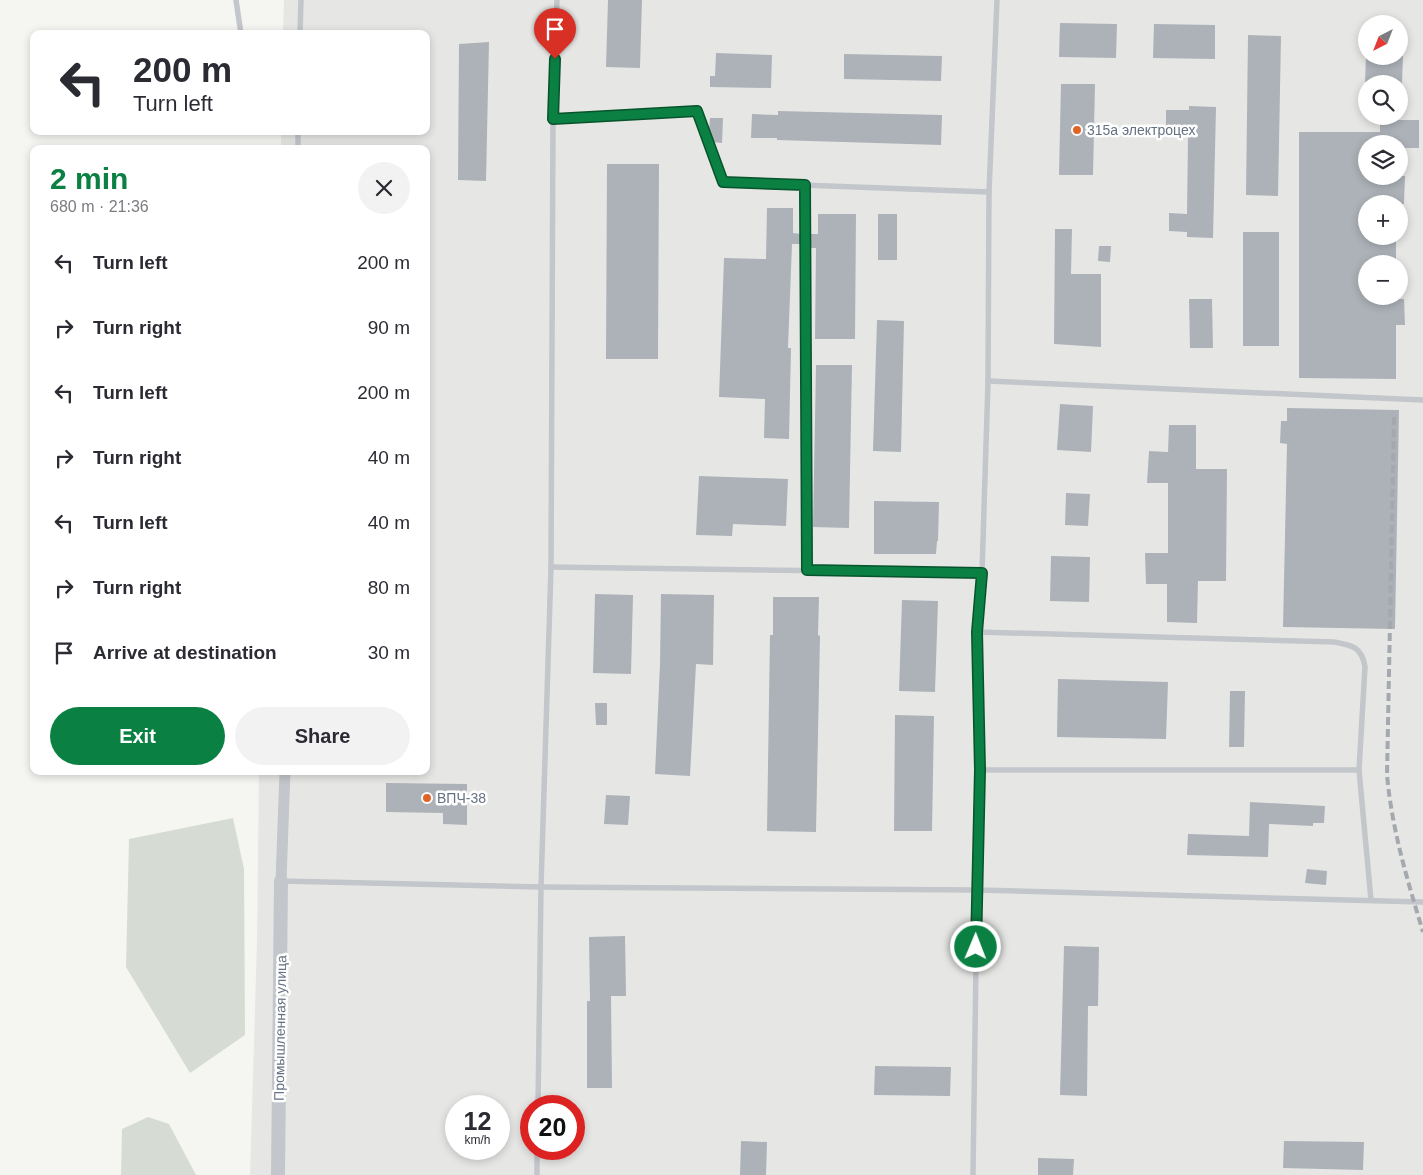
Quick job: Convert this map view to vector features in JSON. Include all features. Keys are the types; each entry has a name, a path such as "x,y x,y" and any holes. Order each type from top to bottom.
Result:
{"street":[{"path":"282,881 285,775"},
{"name":"Промышленная улица","path":"278,1175 282,881"}],"lane":[{"path":"236,0 240,30"},
{"path":"300,30 301,0"},
{"path":"538,1095 541,887 551,566 553,119 557,0"},
{"path":"973,1175 980,770 977,632 982,573 988,381 989,192 997,0"},
{"path":"553,119 697,111 723,182 989,192"},
{"path":"805,185 807,570"},
{"path":"988,381 1423,400"},
{"path":"551,566 982,573"},
{"path":"977,632 1334,642 1347,644 1358,649 1363,656 1365,667 1359,770 1371,900"},
{"path":"980,770 1359,770"},
{"path":"282,881 541,887 977,890 1423,902"},
{"path":"537,1160 537,1175"}],"shaded area":[{"path":"284,0 1423,0 1423,1175 250,1175 257,941 259,775 430,775 430,145 281,145 281,135 430,135 430,30 283,30"},
{"path":"233,818 244,869 245,1035 190,1073 126,967 129,839"},
{"path":"148,1117 169,1124 196,1175 121,1175 122,1129"}],"building":[{"path":"608,0 642,0 640,68 606,67"},
{"path":"1060,23 1117,24 1116,58 1059,57"},
{"path":"1154,24 1215,25 1215,59 1153,58"},
{"path":"1248,35 1281,36 1278,196 1246,195"},
{"path":"489,42 486,181 458,180 459,44"},
{"path":"716,53 772,55 771,88 710,87 710,76 715,76"},
{"path":"844,54 942,56 941,81 844,79"},
{"path":"1366,65 1403,65 1402,75 1365,75"},
{"name":"315a электроцех","path":"1061,84 1095,84 1093,175 1059,175"},
{"path":"1189,106 1216,107 1213,238 1187,237 1187,232 1169,231 1169,213 1187,214 1188,136 1166,137 1166,110 1189,110"},
{"path":"778,111 942,115 941,145 751,138 752,114 778,115"},
{"path":"710,118 723,118 722,143 713,142 709,130"},
{"path":"1408,120 1419,120 1419,148 1408,148 1408,135 1358,135 1358,185 1405,185 1404,195 1358,195 1358,245 1396,245 1396,255 1358,255 1358,305 1404,305 1405,325 1396,325 1396,379 1299,378 1299,132 1380,132 1380,125 1408,125"},
{"path":"607,164 659,164 658,359 606,359"},
{"path":"767,208 793,208 793,233 801,234 801,244 792,244 788,348 791,348 789,439 764,438 765,399 719,397 724,258 766,259"},
{"path":"818,214 856,214 855,339 815,339 816,248 811,248 810,234 818,234"},
{"path":"878,214 897,214 897,260 878,260"},
{"path":"1055,229 1072,229 1071,274 1101,274 1101,347 1054,344"},
{"path":"1243,232 1279,232 1279,346 1243,346"},
{"path":"1099,246 1111,246 1110,262 1098,261"},
{"path":"1189,299 1212,299 1213,348 1190,348"},
{"path":"877,320 904,321 901,452 873,451"},
{"path":"816,365 852,365 849,528 813,527"},
{"path":"1060,404 1093,406 1091,452 1057,450"},
{"path":"1287,408 1399,410 1395,629 1283,627 1287,444 1280,443 1281,421 1287,421"},
{"path":"1169,425 1196,425 1196,469 1227,469 1226,581 1198,581 1197,623 1167,622 1167,584 1146,584 1145,553 1168,553 1168,483 1147,483 1149,451 1168,452"},
{"path":"699,476 788,479 786,526 733,524 732,536 696,535"},
{"path":"1066,493 1090,494 1088,526 1065,525"},
{"path":"874,501 939,502 936,554 874,554"},
{"path":"1051,556 1090,557 1089,602 1050,601"},
{"path":"595,594 633,595 631,674 593,673"},
{"path":"661,594 714,595 713,665 696,664 690,776 655,774"},
{"path":"773,597 819,597 816,832 767,831 770,635 773,635"},
{"path":"902,600 938,601 935,692 899,691"},
{"path":"1058,679 1168,682 1166,739 1057,737"},
{"path":"1230,691 1245,691 1244,747 1229,747"},
{"path":"595,703 607,703 607,725 596,725"},
{"path":"895,715 934,716 932,831 894,831"},
{"name":"ВПЧ-38","path":"386,783 467,784 467,825 443,824 443,813 386,812"},
{"path":"606,795 630,796 628,825 604,824"},
{"path":"1250,802 1325,806 1324,823 1313,823 1313,826 1269,824 1268,857 1187,855 1188,834 1249,836"},
{"path":"1307,869 1327,871 1326,885 1305,883"},
{"path":"625,936 626,996 611,996 612,1088 587,1088 587,1001 590,1001 589,937"},
{"path":"1064,946 1099,947 1098,1006 1088,1006 1087,1096 1060,1095"},
{"path":"875,1066 951,1067 950,1096 874,1095"},
{"path":"741,1141 767,1142 766,1175 740,1175"},
{"path":"1284,1141 1364,1142 1363,1170 1283,1168"},
{"path":"1038,1158 1074,1159 1073,1175 1038,1175"}],"railway":[{"path":"1394,417 1387,775 1396,835 1423,932"}],"place":[{"name":"315a электроцех","path":"1077,130"},
{"name":"ВПЧ-38","path":"427,798"}],"route":[{"path":"555,59 553,119 697,111 723,182 805,185 807,570 982,573 977,632 980,770 976,947"}]}
